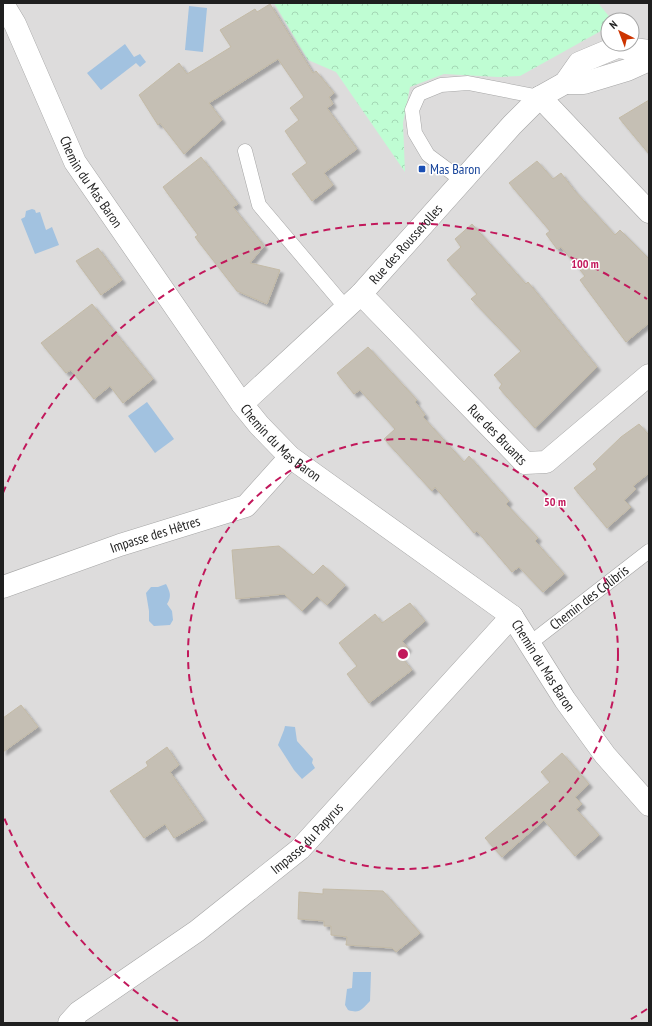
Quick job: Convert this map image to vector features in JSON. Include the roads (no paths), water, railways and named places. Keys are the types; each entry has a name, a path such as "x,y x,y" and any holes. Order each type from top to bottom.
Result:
{"street":[{"name":"Chemin du Mas Baron","path":"3,4 9,27 75,162 242,404 259,425 290,457 512,616 565,700 605,755 649,805"},
{"name":"Rue des Rousserolles","path":"242,404 353,301 512,125 540,97 565,83 580,63 617,47 649,51"},
{"name":"Rue des Rousserolles","path":"565,83 584,83 628,70 649,60"},
{"path":"540,97 649,212"},
{"name":"Rue des Bruants","path":"353,301 525,463 546,462 649,375"},
{"name":"Impasse des Hêtres","path":"3,586 120,545 246,506 290,457"},
{"name":"Impasse du Papyrus","path":"69,1023 79,1012 197,931 300,849 512,616"}],"lane":[{"path":"463,181 428,155 414,133 412,110 419,94 441,86 468,83 540,97"},
{"path":"245,151 259,205 353,301"},
{"name":"Chemin des Colibris","path":"529,644 649,551"}],"water":[{"path":"189,6 207,8 203,52 185,50"},
{"path":"125,44 134,57 140,54 146,62 140,67 136,63 101,90 87,73"},
{"path":"32,209 35,210 36,213 40,212 46,230 52,227 59,245 35,254 21,219 25,217 26,211"},
{"path":"147,402 174,439 155,453 128,416"},
{"path":"166,584 170,594 170,599 167,604 172,611 173,620 170,625 154,626 149,621 146,593 151,587 158,587"},
{"path":"285,726 295,727 297,741 313,759 312,763 315,768 302,779 294,770 278,745"},
{"path":"353,972 371,972 370,1001 358,1011 348,1010 345,1005 347,989 352,988"}],"place":[{"name":"Mas Baron","path":"422,169"}]}
